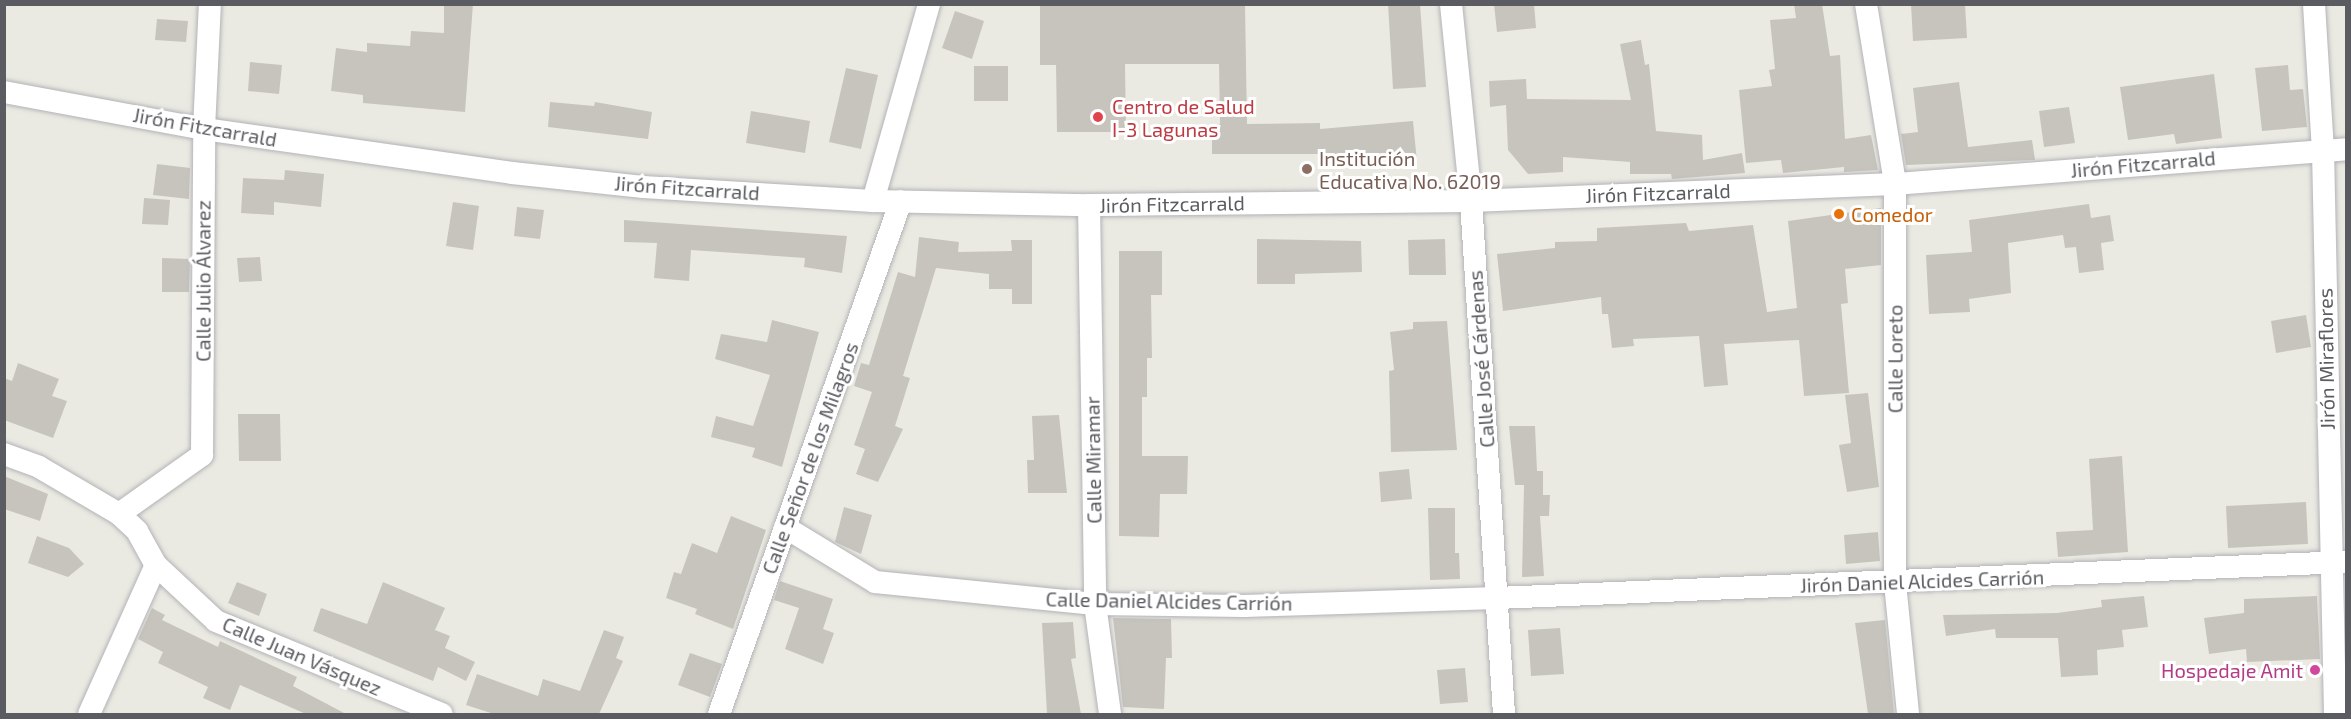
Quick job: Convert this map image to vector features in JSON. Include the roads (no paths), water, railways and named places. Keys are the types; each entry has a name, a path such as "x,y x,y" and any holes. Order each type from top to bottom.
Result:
{"street":[{"name":"Calle Julio Álvarez","path":"119,514 202,455 204,129 210,4"},
{"path":"873,201 929,4"},
{"name":"Calle José Cárdenas","path":"1451,4 1471,201 1504,714"},
{"name":"Calle Loreto","path":"1866,4 1895,183 1895,583 1908,714"},
{"name":"Jirón Miraflores","path":"2314,4 2323,150 2338,563 2335,714"},
{"name":"Jirón Fitzcarrald","path":"4,92 204,129 524,174 873,201 1089,205 1471,201 1895,183 2346,149"},
{"name":"Calle Señor de los Milagros","path":"719,714 901,201"},
{"name":"Calle Miramar","path":"1089,205 1095,604 1110,714"},
{"name":"Calle Juan Vásquez","path":"4,454 39,467 119,514 137,531 156,565 216,621 442,714"},
{"name":"Calle Daniel Alcides Carrión","path":"785,527 875,582 1095,604 1244,606 1497,598"},
{"name":"Jirón Daniel Alcides Carrión","path":"1497,598 2338,563"},
{"path":"89,714 156,565"}],"place":[{"name":"Centro de Salud I-3 Lagunas","path":"1098,117"},
{"name":"Institución Educativa No. 62019","path":"1307,169"},
{"name":"Comedor","path":"1839,214"},
{"name":"Hospedaje Amit","path":"2315,670"}]}
